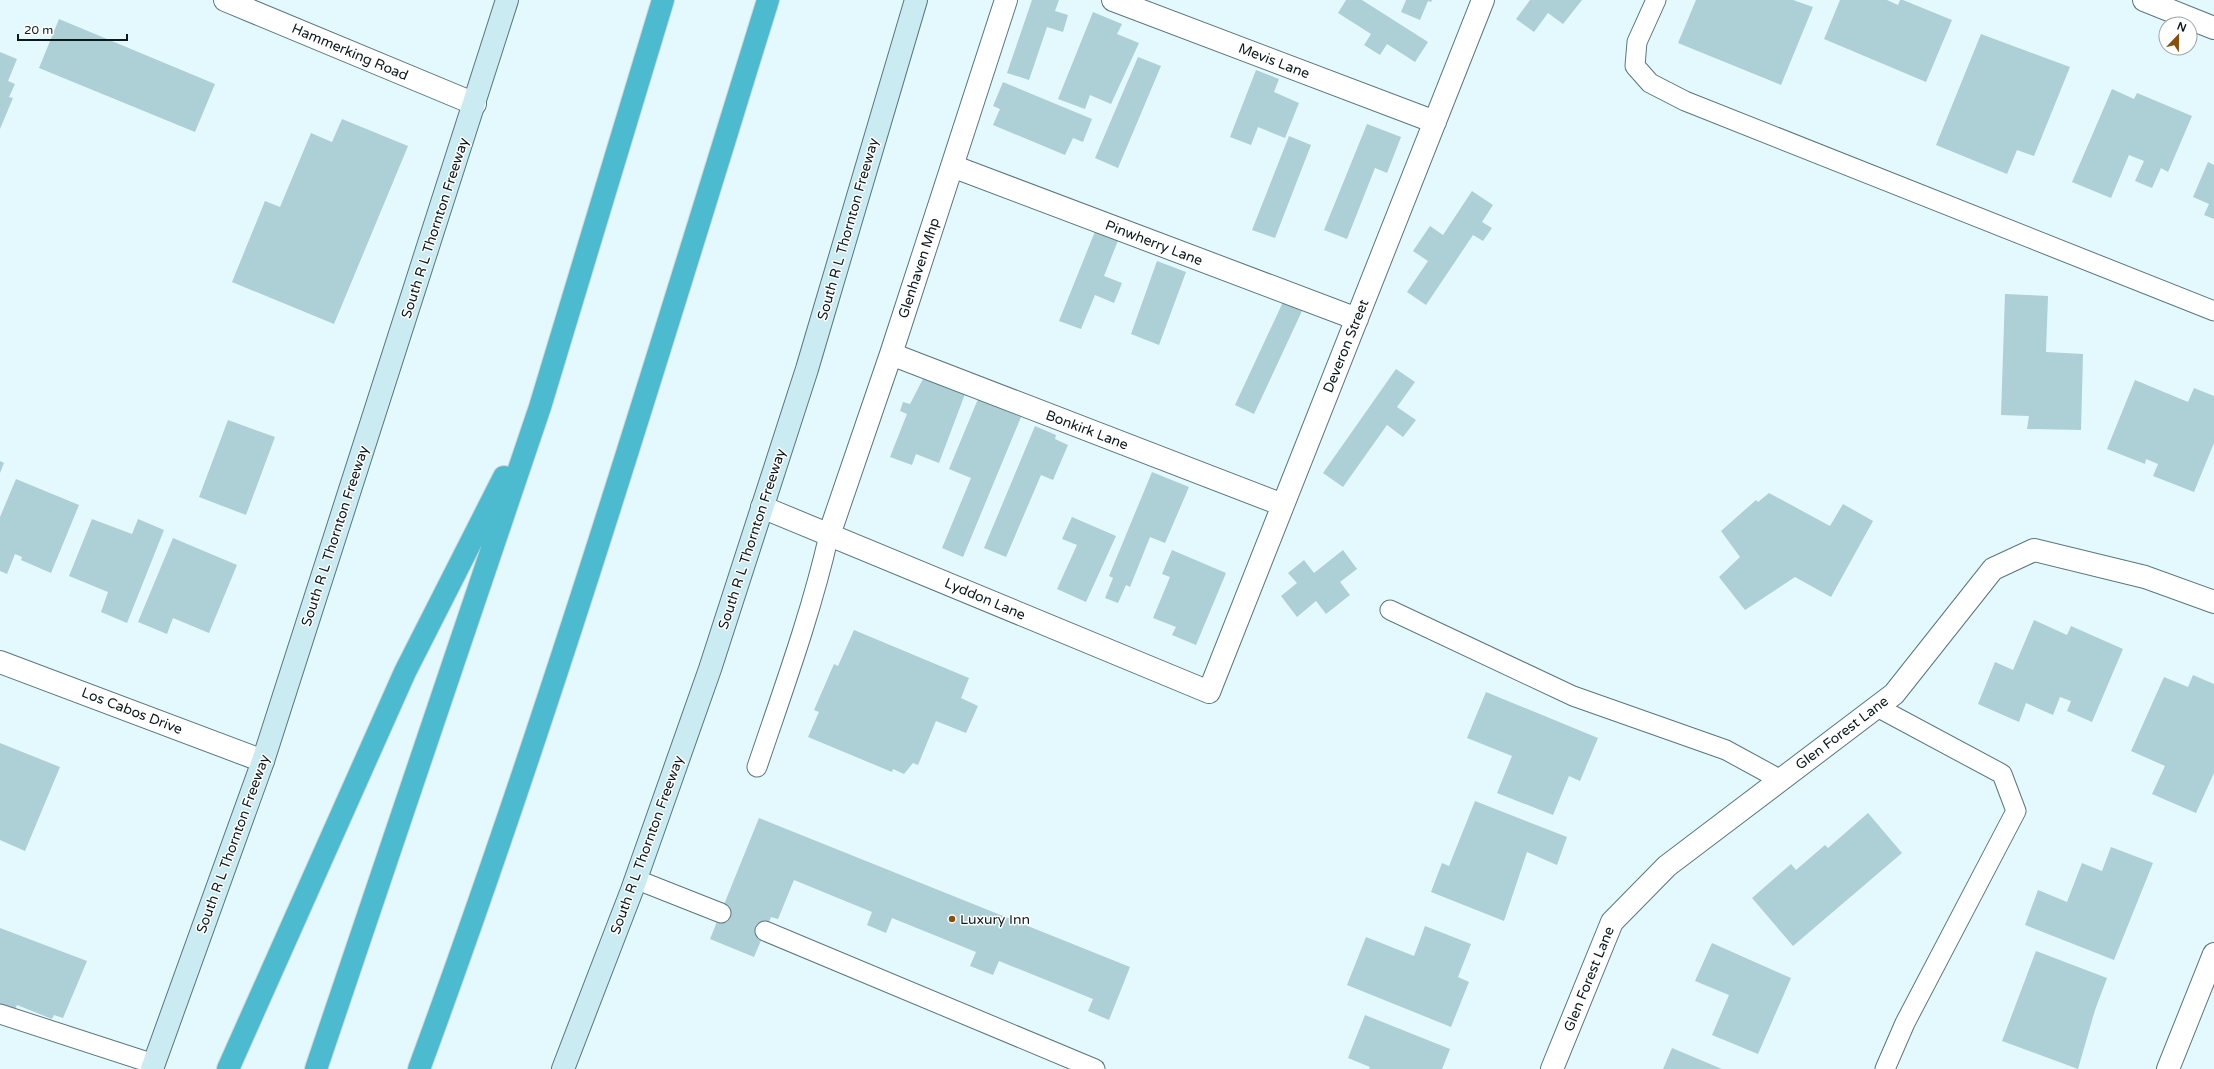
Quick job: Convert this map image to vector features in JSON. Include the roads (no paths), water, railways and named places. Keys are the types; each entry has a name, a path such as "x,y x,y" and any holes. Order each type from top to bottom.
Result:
{"highway":[{"path":"316,1069 540,407 663,0"},
{"path":"419,1069 528,758 610,509 768,0"},
{"path":"228,1069 405,672 540,407"},
{"path":"432,1069 440,1012"}],"main road":[{"name":"South R L Thornton Freeway","path":"153,1066 264,761 507,0"},
{"name":"South R L Thornton Freeway","path":"563,1069 635,879 710,669 807,368 916,0"}],"street":[{"name":"Hammerking Road","path":"225,0 475,104"},
{"name":"Glenhaven Mhp","path":"829,535 891,354 1006,0"},
{"name":"Mevis Lane","path":"1113,0 1435,122"},
{"name":"Deveron Street","path":"1209,692 1483,0"},
{"path":"2144,0 2214,28"},
{"name":"Pinwherry Lane","path":"952,166 1357,319"},
{"name":"Bonkirk Lane","path":"891,354 1283,505"},
{"name":"Lyddon Lane","path":"762,507 1209,692"},
{"name":"Glen Forest Lane","path":"1552,1069 1612,922 1666,866 1894,694 1994,569 2034,550 2145,577 2214,602"},
{"name":"Los Cabos Drive","path":"0,662 264,761"},
{"path":"2168,1069 2214,954"}],"lane":[{"path":"1656,0 1637,42 1636,66 1650,83 1692,104 2214,311"},
{"path":"757,767 804,628 829,535"},
{"path":"1390,610 1573,696 1726,750 1781,780"},
{"path":"1877,707 2002,774 2016,812 1905,1024 1885,1069"},
{"path":"635,879 721,912"},
{"path":"765,931 1095,1069"},
{"path":"0,1014 153,1066"}],"place":[{"name":"Luxury Inn","path":"952,919"}]}
